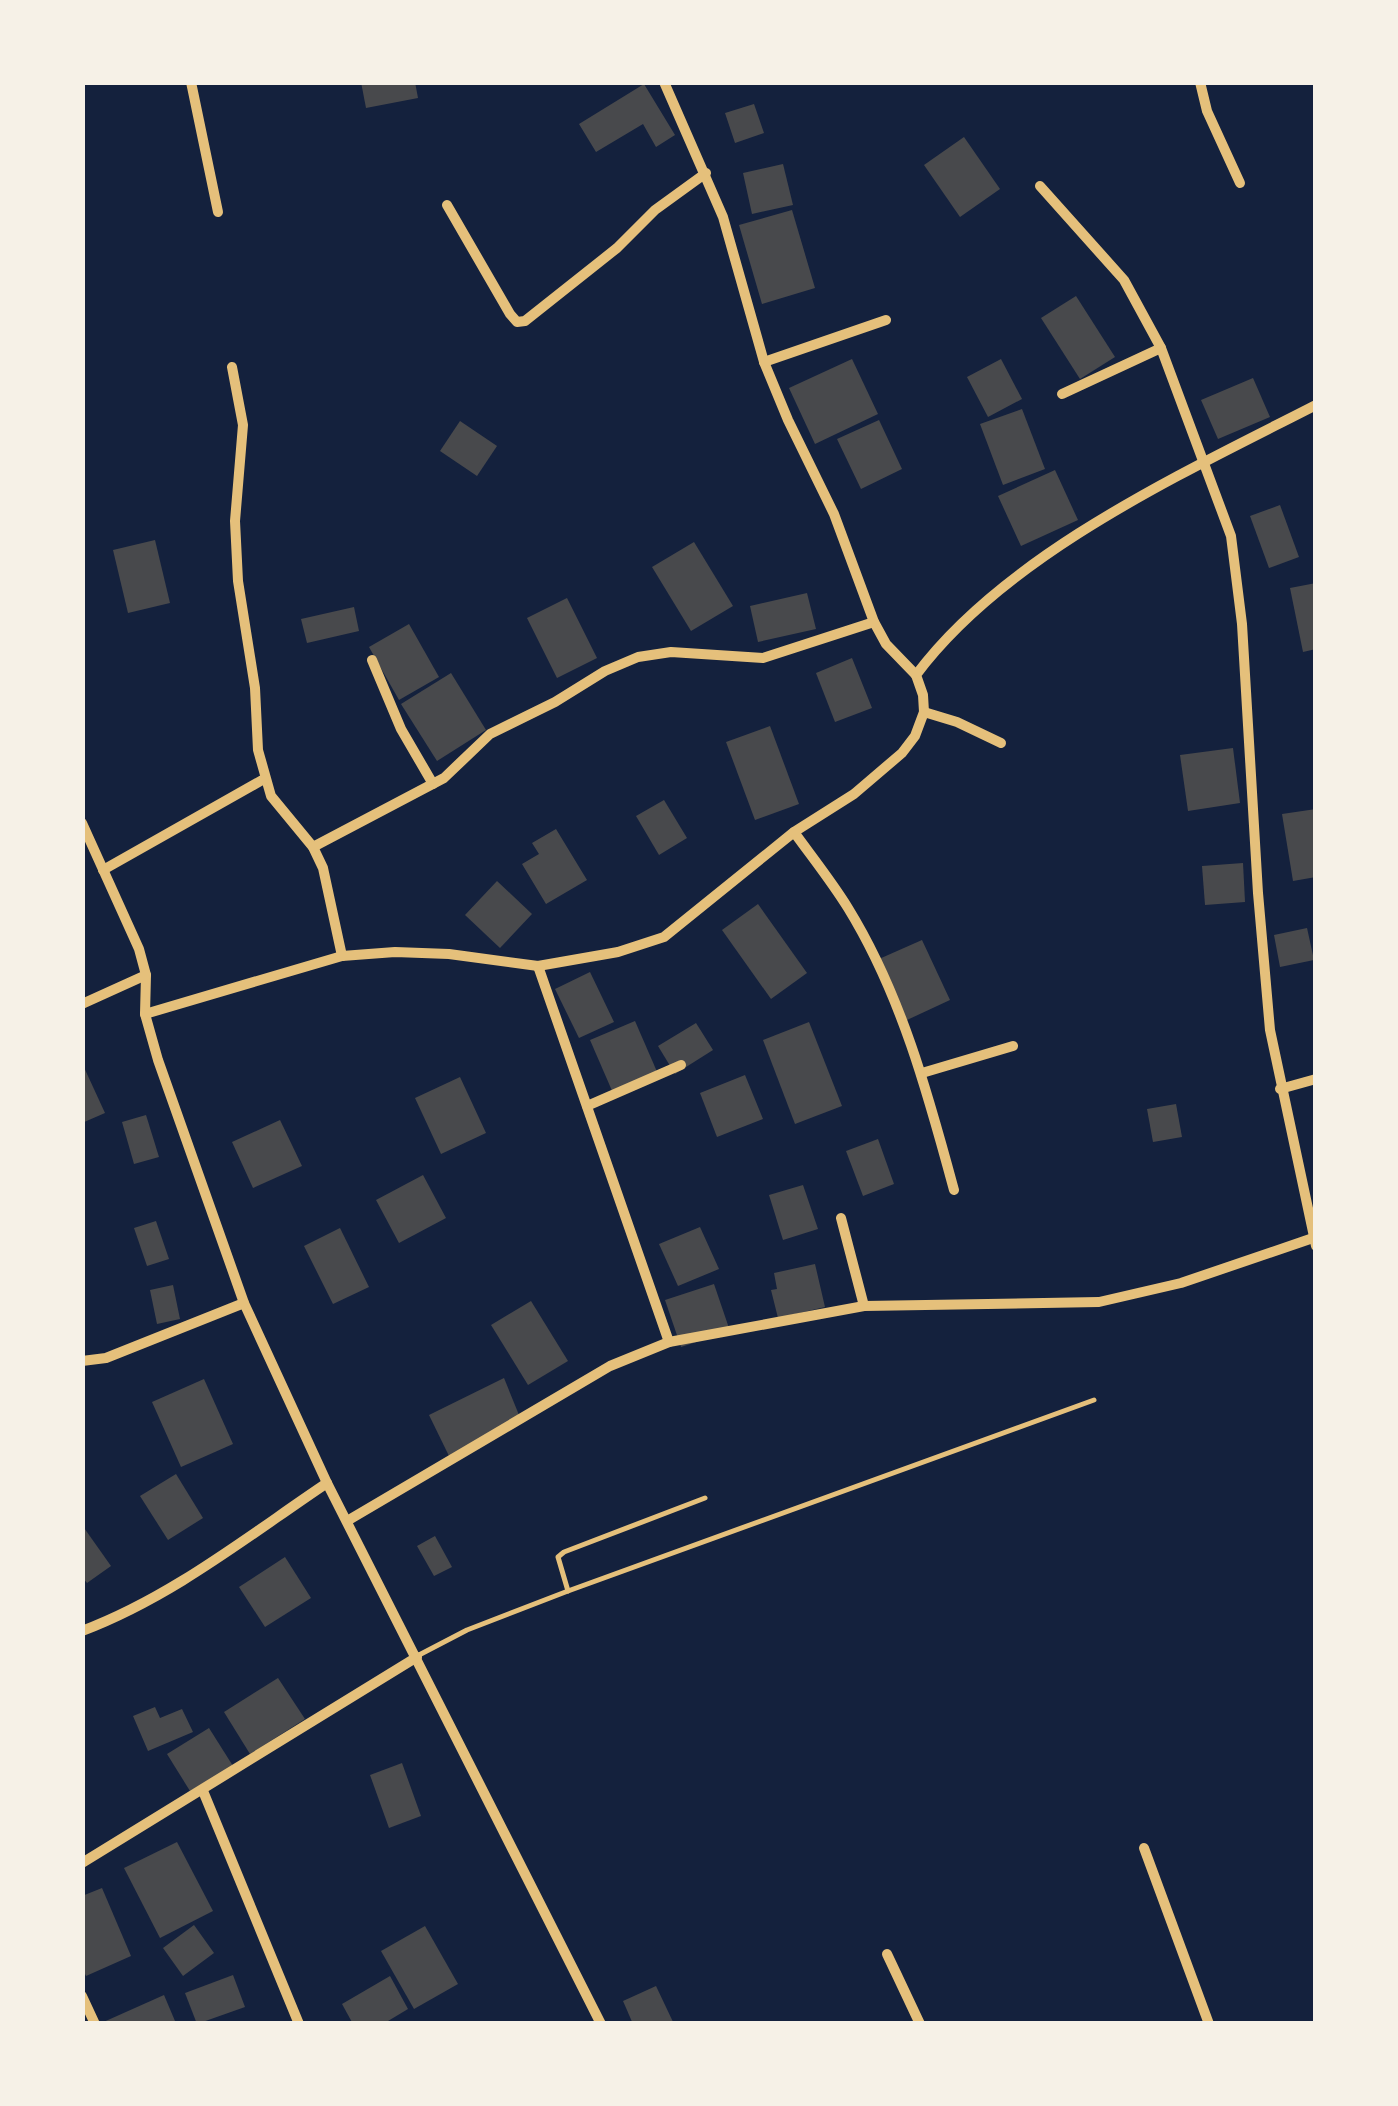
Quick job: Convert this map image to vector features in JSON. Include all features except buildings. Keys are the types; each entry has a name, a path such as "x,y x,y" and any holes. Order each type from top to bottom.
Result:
{"street":[{"path":"192,82 218,212"},
{"path":"145,1014 342,956 395,952 449,954 538,966 618,952 664,937 794,832 854,794 902,753 914,736 924,712 924,695 916,675 886,644 874,622 834,514 788,420 764,362 723,218 664,82"},
{"path":"1200,82 1207,112 1240,183"},
{"path":"447,205 517,322 525,321 617,248 655,210 706,173"},
{"path":"348,1520 610,1366 669,1342 864,1306 1099,1302 1181,1283 1314,1242 1270,1030 1238,569 1231,536 1161,348 1124,280 1040,186"},
{"path":"764,362 886,320"},
{"path":"1062,394 1161,348"},
{"path":"232,367 243,424 234,521 238,581 255,688 258,750 264,780 278,805 313,847 323,868 342,956"},
{"path":"916,675 933,653 1044,556 1205,462 1316,405"},
{"path":"313,847 444,778 490,734 555,702 605,670 638,657 670,652 763,658 874,622"},
{"path":"372,660 401,729 433,784"},
{"path":"924,712 957,722 1001,743"},
{"path":"103,870 264,780"},
{"path":"82,822 139,949 146,976 145,1014 168,1092 244,1303 327,1483 601,2024"},
{"path":"794,832 847,906 869,946 922,1073 954,1190"},
{"path":"538,966 669,1342"},
{"path":"82,1004 120,984 146,976"},
{"path":"922,1073 1014,1046"},
{"path":"587,1106 681,1065"},
{"path":"1280,1089 1316,1079"},
{"path":"841,1218 864,1306"},
{"path":"82,1362 106,1358 244,1303"},
{"path":"82,1631 122,1616 175,1586 327,1483"},
{"path":"82,1863 417,1656"},
{"path":"203,1791 299,2024"},
{"path":"1144,1848 1208,2024"},
{"path":"887,1954 920,2024"},
{"path":"82,1996 95,2024"}],"lane":[{"path":"417,1656 466,1630 568,1591 1094,1400"},
{"path":"568,1591 558,1564 564,1552 705,1498"}]}
